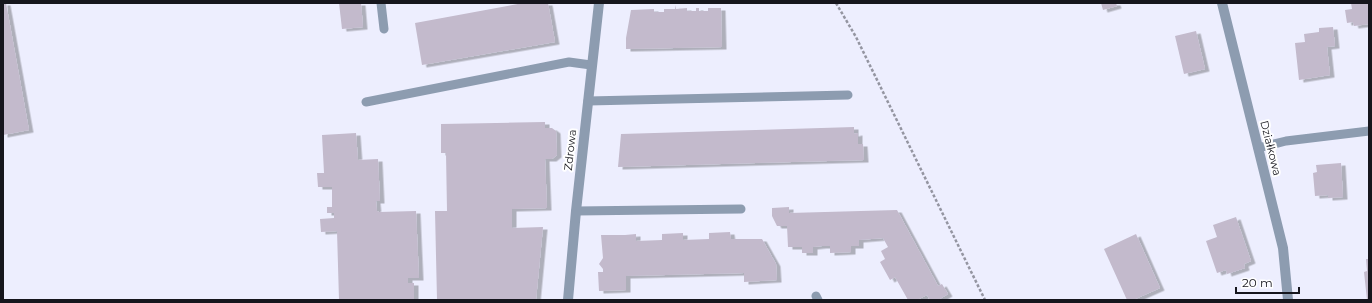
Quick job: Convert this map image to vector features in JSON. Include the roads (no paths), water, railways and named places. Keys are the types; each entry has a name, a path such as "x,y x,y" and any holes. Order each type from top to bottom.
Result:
{"street":[{"name":"Zdrowa","path":"568,300 591,65 599,3"},
{"name":"Działkowa","path":"1222,3 1283,248 1288,300"}],"lane":[{"path":"381,3 384,29"},
{"path":"366,102 569,62 591,65"},
{"path":"588,101 848,95"},
{"path":"1258,148 1286,142 1369,131"},
{"path":"576,212 741,209"}]}
